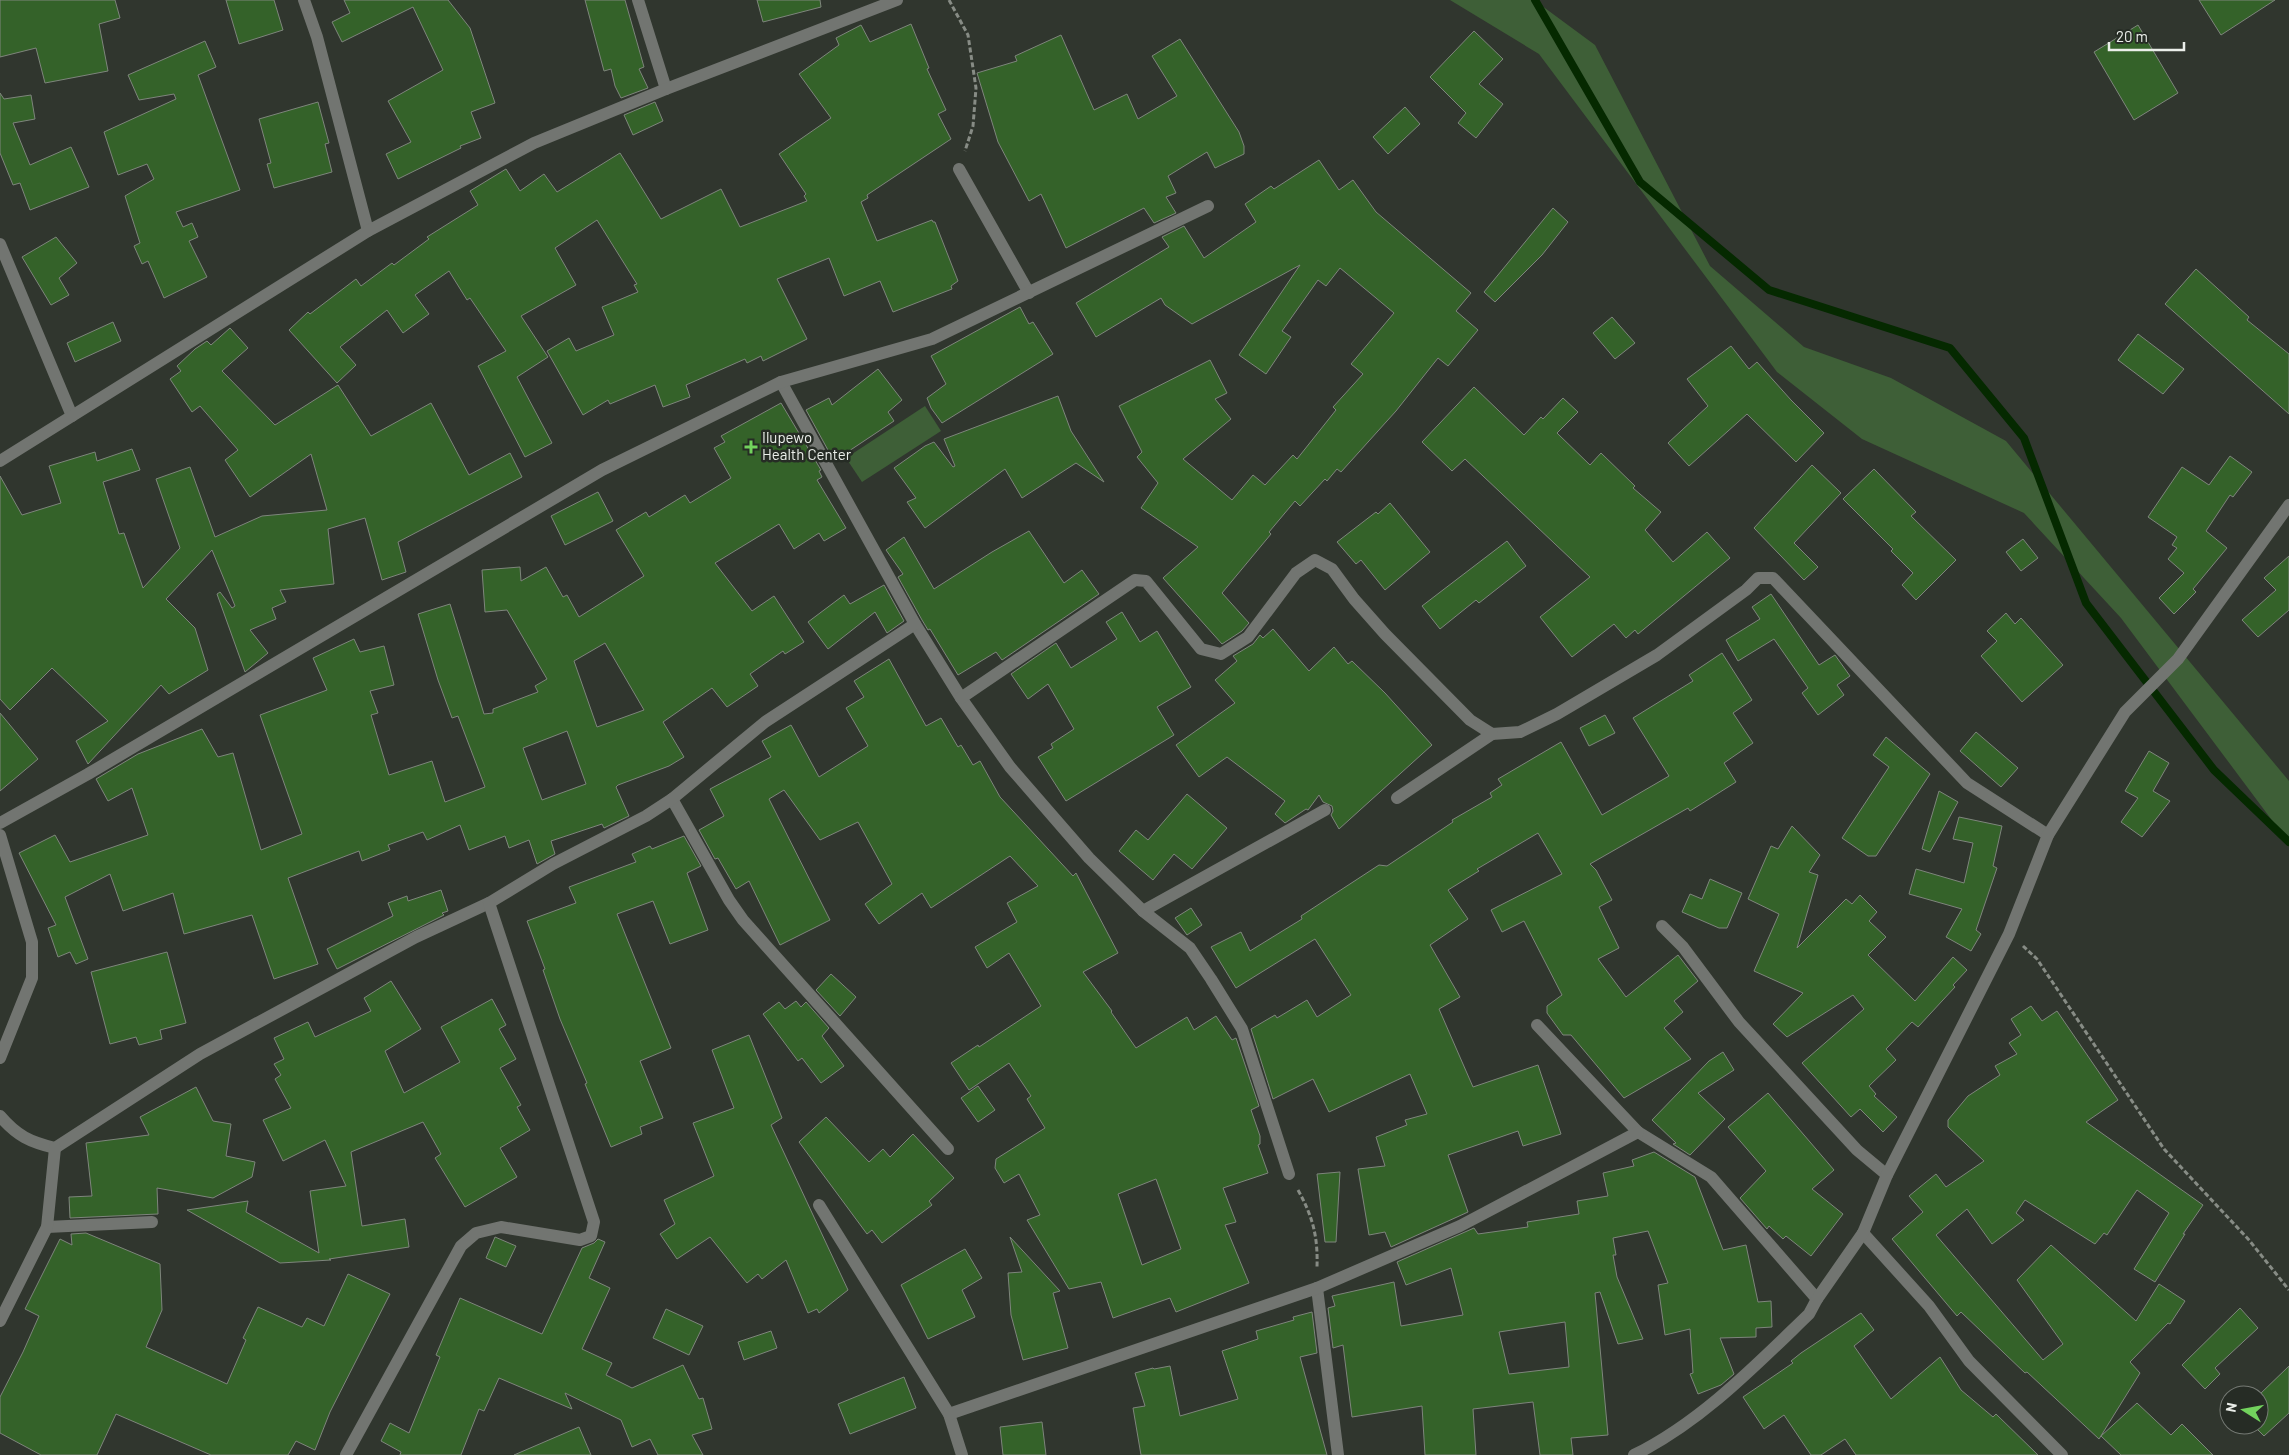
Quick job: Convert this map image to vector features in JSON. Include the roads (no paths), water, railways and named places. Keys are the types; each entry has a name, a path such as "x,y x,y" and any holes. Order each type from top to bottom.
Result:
{"street":[{"path":"304,0 317,37 368,231"},
{"path":"638,0 666,89"},
{"path":"0,461 368,231 534,143 666,89 897,0"},
{"path":"959,168 1029,292"},
{"path":"0,823 88,774 602,470 781,382 932,339 1208,206"},
{"path":"0,244 72,416"},
{"path":"781,382 915,624 961,698 1010,767 1089,858 1143,911 1190,948 1242,1029 1288,1174"},
{"path":"1634,1455 1687,1422 1710,1405 1809,1314 1817,1299 1863,1233 1887,1175 2010,934 2048,835 2125,712 2178,659 2289,505"},
{"path":"961,698 1135,580 1141,579 1146,581 1201,649 1221,654 1248,636 1296,574 1315,560 1332,569 1354,599 1386,634 1470,720 1492,734"},
{"path":"1397,798 1492,734 1520,732 1557,714 1657,655 1746,590 1758,578 1773,578 1967,783 2048,835"},
{"path":"0,1116 11,1129 32,1143 55,1148 200,1054 416,937 489,903 553,864 624,828 672,799 765,722 915,624"},
{"path":"672,799 729,900 743,920 948,1149"},
{"path":"1143,911 1325,810"},
{"path":"0,835 32,942 32,978 0,1058"},
{"path":"346,1455 461,1246 476,1233 500,1227 580,1240 591,1236 594,1222 489,903"},
{"path":"1662,926 1684,947 1739,1022 1857,1150 1887,1175"},
{"path":"1537,1025 1638,1132 1711,1177 1817,1299"},
{"path":"949,1414 1317,1288 1460,1226 1638,1132"},
{"path":"0,1321 47,1227 55,1148"},
{"path":"819,1205 949,1414 962,1455"},
{"path":"47,1227 152,1222"},
{"path":"1863,1233 1929,1306 1969,1361 2062,1455"},
{"path":"1317,1288 1338,1455"}],"waterway":[{"path":"1535,0 1640,182 1769,290 1950,348 2024,438 2086,603 2214,770 2289,842"}],"place":[{"name":"Ilupewo Health Center","path":"751,447"}]}
